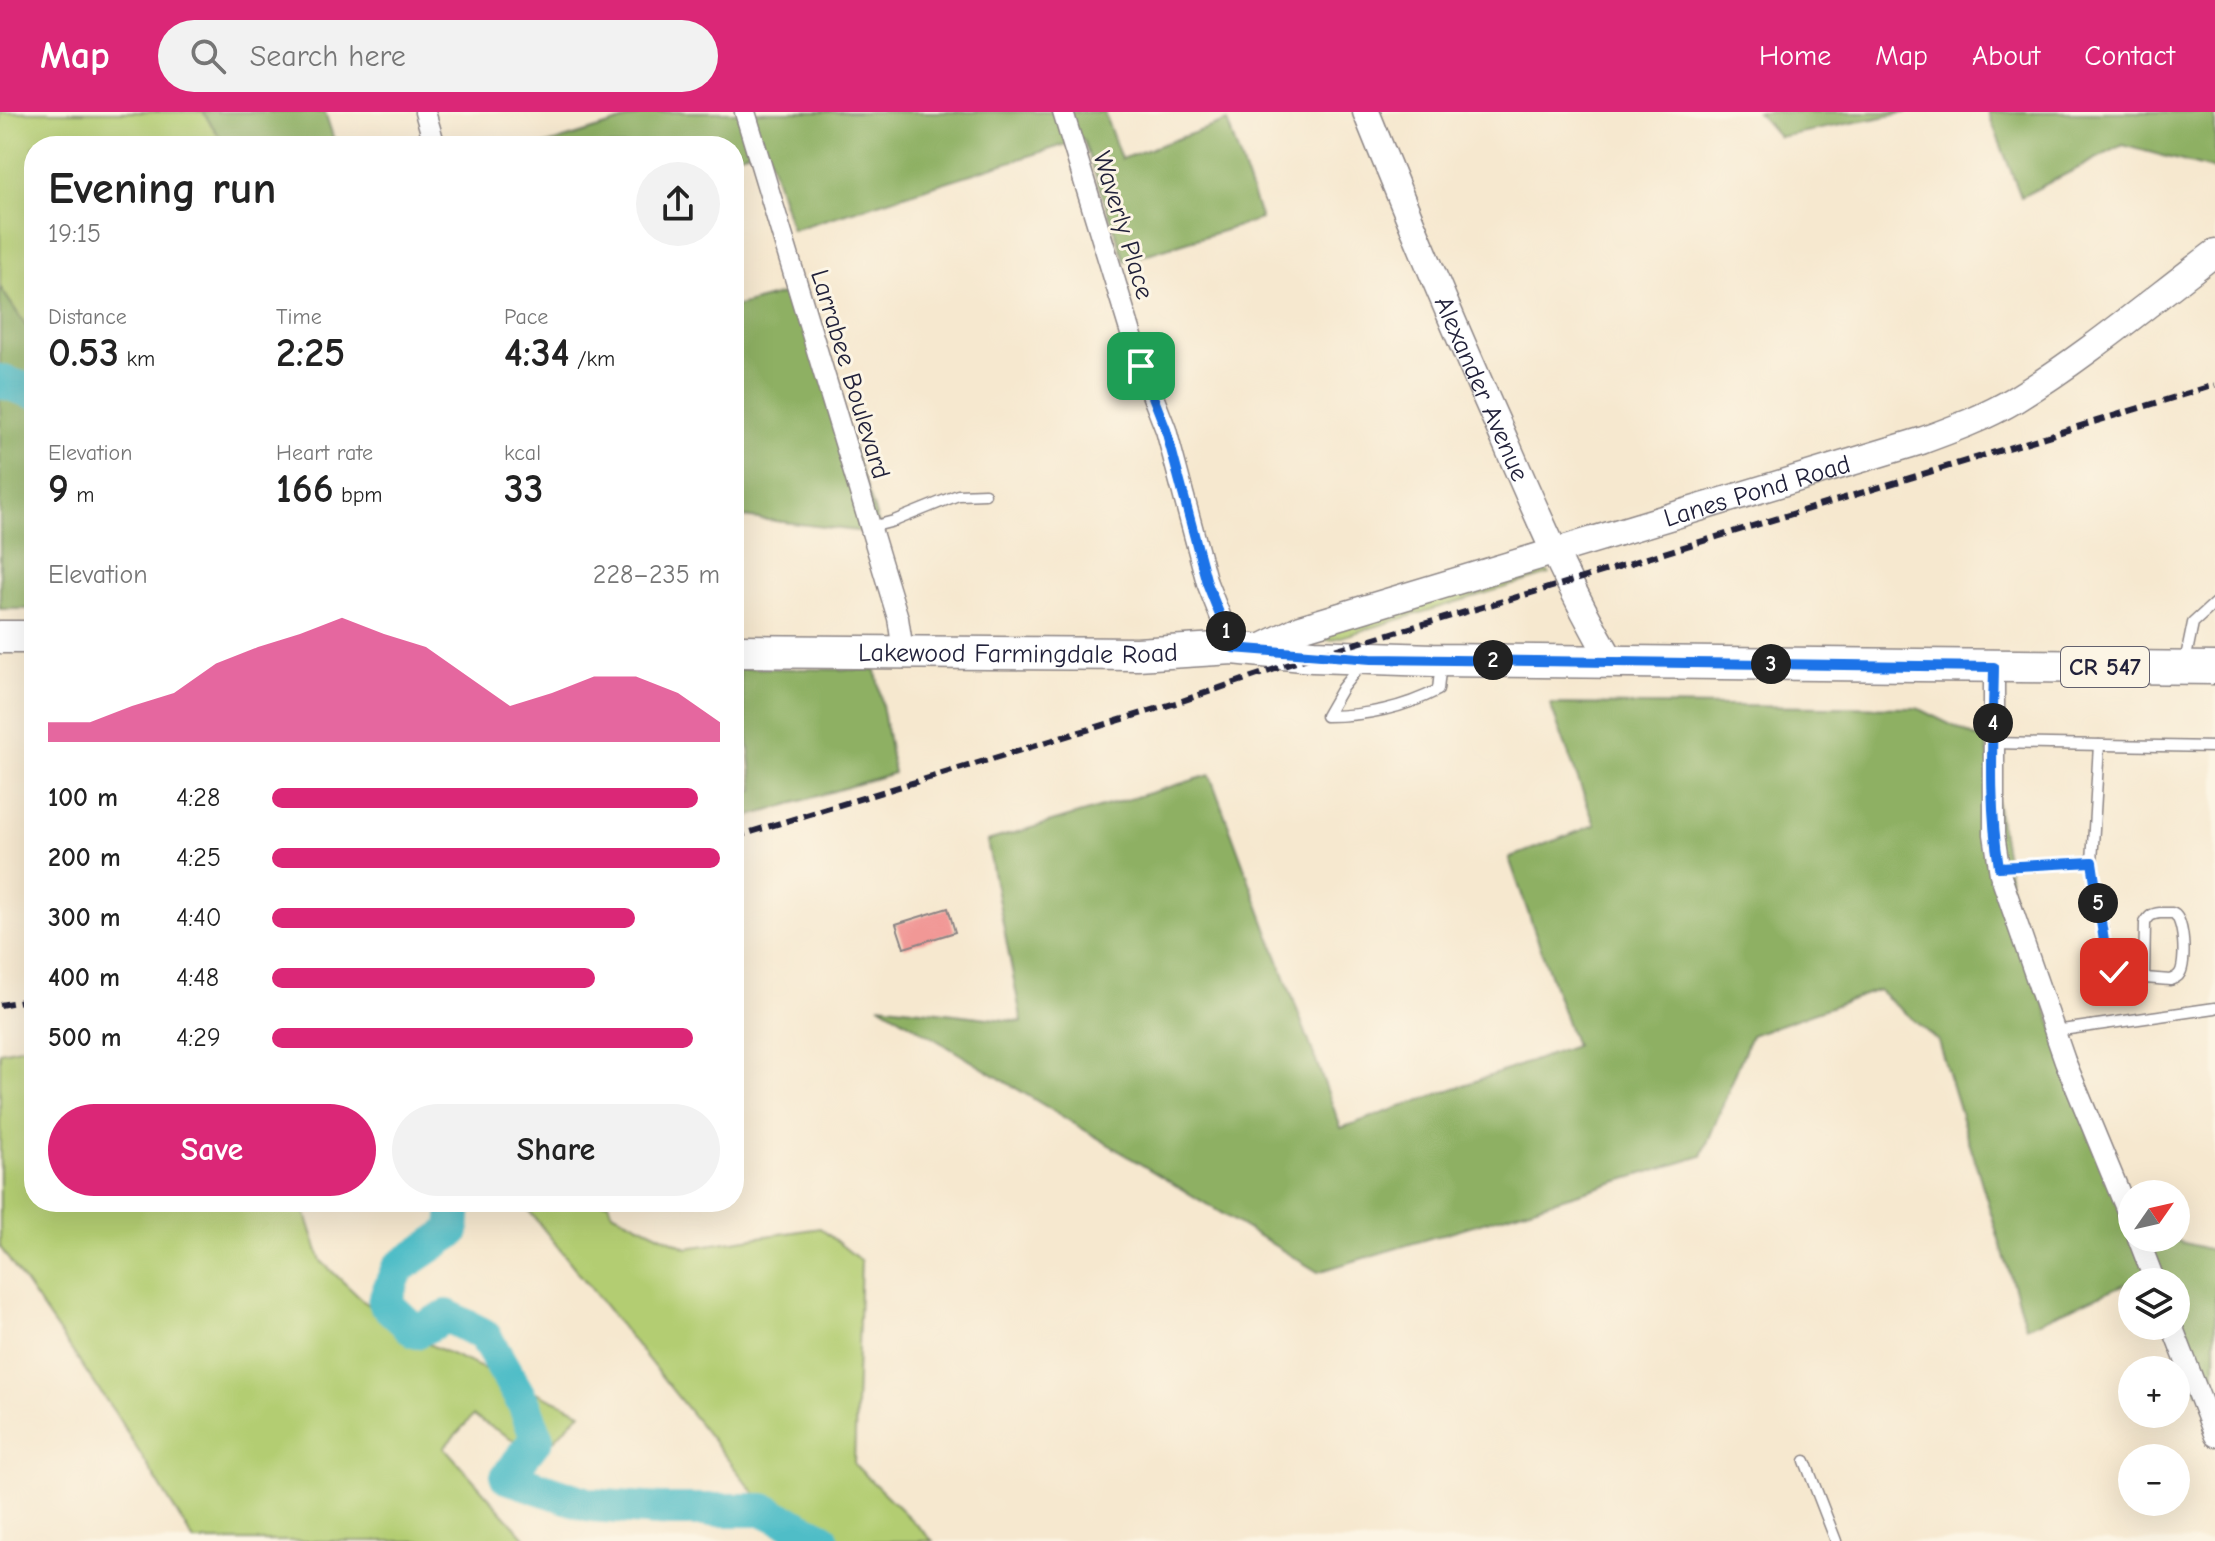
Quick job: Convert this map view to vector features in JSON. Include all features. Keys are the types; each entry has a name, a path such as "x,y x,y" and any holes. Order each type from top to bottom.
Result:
{"main road":[{"name":"Lakewood Farmingdale Road","path":"744,651 1137,654 1245,649 1365,659 2199,668"}],"street":[{"path":"425,112 432,136"},
{"name":"Larrabee Boulevard","path":"745,112 898,618 903,651"},
{"name":"Waverly Place","path":"1063,112 1141,366 1166,430 1207,583 1245,649"},
{"name":"Alexander Avenue","path":"1366,112 1433,279 1585,617 1611,660"},
{"name":"Lanes Pond Road","path":"1245,649 1301,628 1921,441 1971,422 2015,400 2055,373 2215,253"},
{"path":"1994,667 1994,834 1999,867 2014,920 2055,1031 2118,1188"},
{"path":"2177,1340 2215,1436"}],"lane":[{"path":"871,527 958,495 985,494"},
{"path":"2199,668 2193,623 2215,603"},
{"path":"1365,659 1342,688 1326,716 1373,713 1417,701 1438,690 1442,660"},
{"path":"1993,743 2215,747"},
{"path":"2099,745 2092,862 2107,961 2120,976 2144,978 2170,980 2182,969 2182,926 2177,915 2172,913 2153,914 2145,923 2144,978"},
{"path":"1999,867 2092,862"},
{"path":"2055,1031 2215,1008"},
{"path":"1805,1461 1836,1541"}],"green space":[{"path":"0,112 203,112 219,136 24,136 24,323 0,287"},
{"path":"203,112 325,112 333,136 219,136"},
{"path":"651,112 1104,112 1121,159 1227,121 1261,219 1125,261 1083,139 792,230 766,146 744,153 744,136 573,136"},
{"path":"1757,112 1909,112 1779,137"},
{"path":"1988,112 2215,112 2215,170 2123,145 2021,197"},
{"path":"0,287 24,323 24,609 0,609"},
{"path":"801,289 882,534 744,517 744,304"},
{"path":"1545,568 1549,574 1331,640 1311,639 1311,634"},
{"path":"744,668 876,670 894,773 744,818 744,793 754,791 744,709"},
{"path":"1550,704 1917,708 1986,742 2019,935 2118,1200 2118,1252 2190,1252 2190,1244 2215,1251 2215,1380 2197,1392 2190,1370 2190,1356 2186,1356 2180,1340 2190,1340 2190,1268 2118,1268 2118,1287 2026,1327 1938,1041 1878,990 1751,1035 1702,1156 1318,1272 879,1005 1022,1022 987,841 1210,775 1341,1128 1575,1046 1509,858 1595,825"},
{"path":"24,1047 24,1212 305,1212 321,1261 392,1328 581,1412 539,1455 473,1416 444,1447 528,1541 194,1541 115,1413 0,1247 0,1052"},
{"path":"530,1212 612,1212 687,1248 820,1228 861,1261 854,1464 933,1541 793,1541"}],"building":[{"path":"948,908 955,932 904,948 896,924"}],"waterway":[{"path":"0,381 24,389"},
{"path":"454,1212 453,1231 398,1268 384,1302 416,1332 447,1316 484,1335 524,1404 537,1438 507,1477 590,1505 659,1510 764,1510 823,1541"}],"railway":[{"path":"744,834 1179,702 1313,656 1569,582 2215,385"},
{"path":"0,1005 24,1001"}],"route":[{"path":"1141,366 1166,430 1207,583 1233,648 1371,659 1994,667 1992,779 1999,867 2092,862 2107,961 2114,972"}]}
